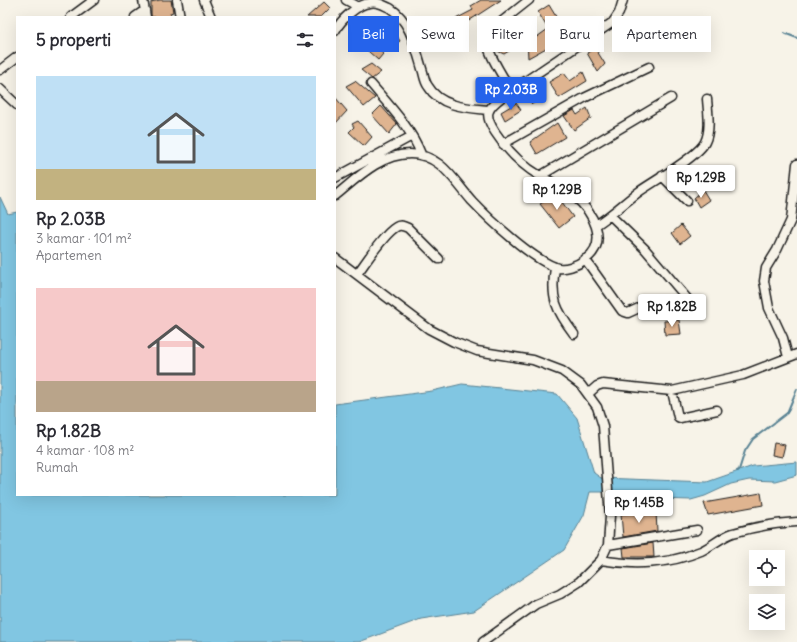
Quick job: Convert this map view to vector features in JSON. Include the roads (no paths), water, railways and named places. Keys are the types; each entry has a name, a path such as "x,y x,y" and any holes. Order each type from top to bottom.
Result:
{"street":[{"path":"72,16 94,0"},
{"path":"143,0 145,14"},
{"path":"177,0 180,16"},
{"path":"204,0 211,16"},
{"path":"346,0 359,7"},
{"path":"512,92 485,39 486,34 529,0"},
{"path":"336,195 358,177 383,160 408,154 421,154 436,161 448,170 472,201 536,256 555,268 576,265 585,259 598,245 599,236 596,225 584,205 573,195 521,163 503,144 488,117 488,110 492,105 613,22 619,13 623,0"},
{"path":"336,29 365,3 373,2 382,4 402,18 410,34 428,86 438,97 460,107 488,110"},
{"path":"0,70 16,58"},
{"path":"503,144 584,98 649,67"},
{"path":"371,84 412,136 421,154"},
{"path":"0,89 16,102"},
{"path":"540,176 671,98"},
{"path":"596,225 611,216 639,192 705,144 708,126 708,99"},
{"path":"336,177 412,136"},
{"path":"788,357 783,338 769,308 764,281 766,268 777,250 791,220 797,164"},
{"path":"662,176 687,201"},
{"path":"611,216 645,249 696,309"},
{"path":"357,274 389,234 396,227 402,225 408,228 439,259"},
{"path":"336,259 392,303 429,329 454,342 477,351 534,360 562,371 581,386 597,407 603,426 610,516 608,545 601,560 579,582 560,594 536,604 483,642"},
{"path":"585,259 622,311 628,314 639,308"},
{"path":"555,268 552,288 554,298 562,317 574,334"},
{"path":"588,394 597,386 603,384 672,390 743,375 797,354"},
{"path":"672,390 678,417 680,418 717,410"},
{"path":"601,560 623,563 672,560 701,551 721,538 734,533 765,526 797,522"},
{"path":"608,545 697,530"}],"water":[{"path":"0,197 8,214 16,212 16,496 336,496 336,404 432,391 462,384 557,394 577,418 594,473 601,478 707,482 753,466 797,462 797,475 775,481 749,480 731,484 705,496 691,500 658,499 634,492 590,492 584,515 564,550 474,611 421,619 359,642 0,642"}],"waterway":[{"path":"784,33 797,38"},
{"path":"737,471 739,470 745,451 753,439 787,413 797,389"}]}
